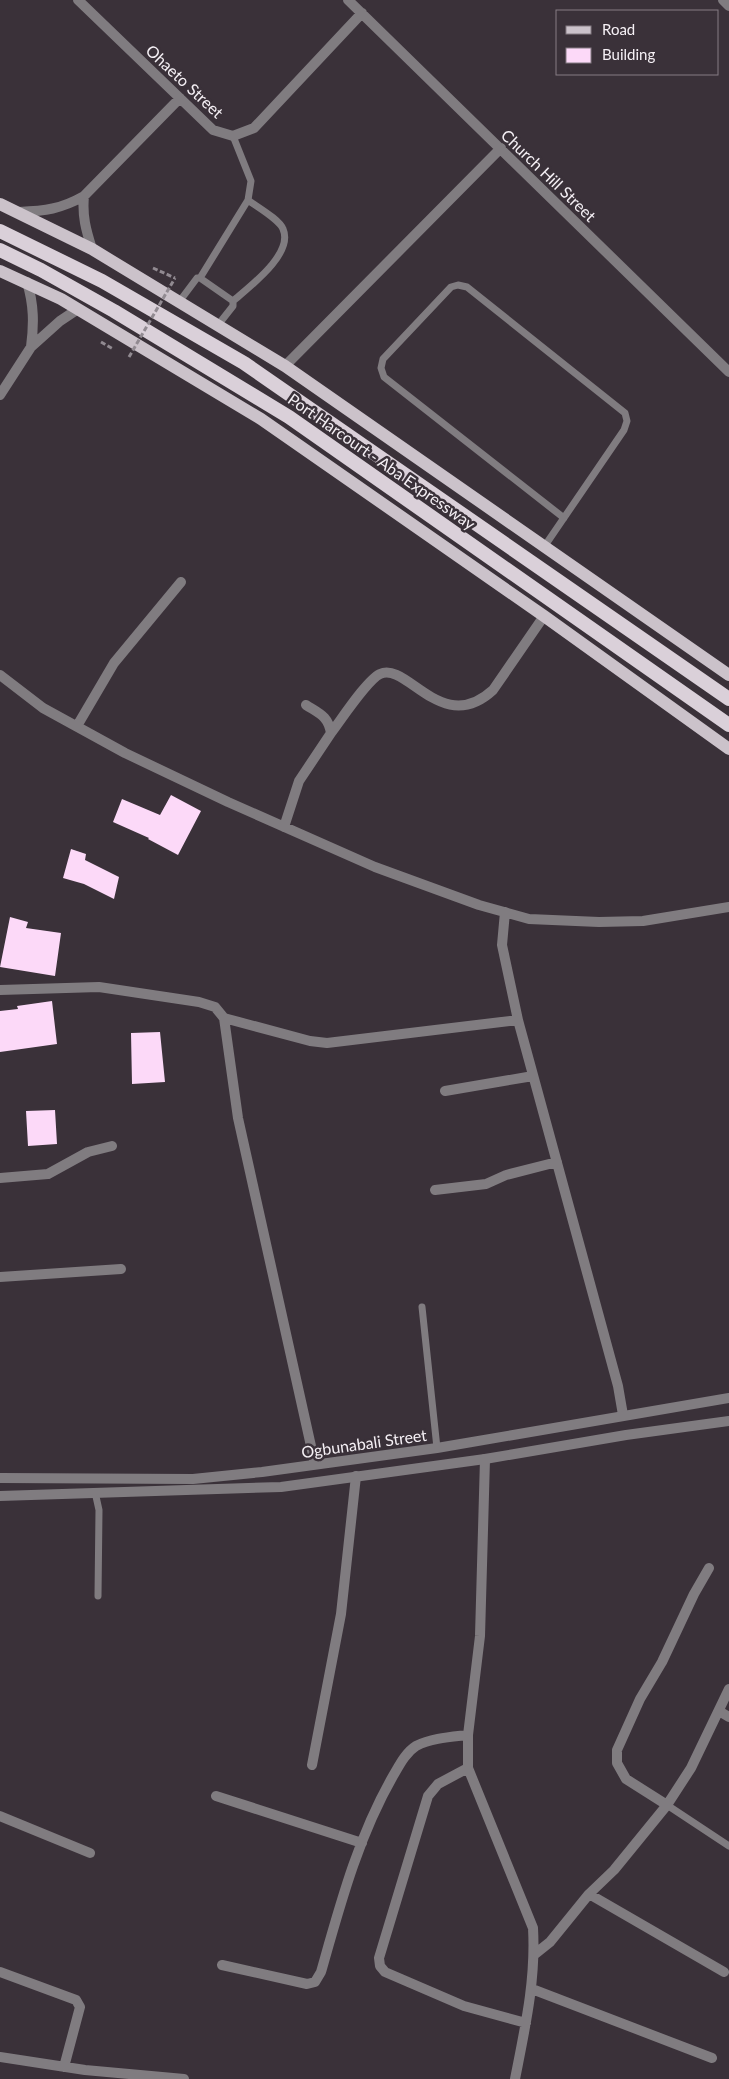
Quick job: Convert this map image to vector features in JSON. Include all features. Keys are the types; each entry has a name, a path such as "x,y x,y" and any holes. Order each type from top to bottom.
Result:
{"highway":[{"name":"Port Harcourt - Aba Expressway","path":"0,231 102,280 244,363 729,699"},
{"name":"Port Harcourt - Aba Expressway","path":"0,250 42,270 174,345 288,416 342,452 729,725"},
{"path":"0,261 29,270 42,270"}],"main road":[{"path":"0,204 92,249 285,366 728,674"},
{"path":"0,271 27,282 78,309 261,419 544,616 729,749"}],"street":[{"name":"Ohaeto Street","path":"78,0 214,130 233,136 254,128 362,13"},
{"name":"Church Hill Street","path":"348,0 729,371"},
{"path":"723,0 729,6"},
{"path":"19,212 45,211 66,206 84,196 180,98"},
{"path":"285,366 501,148"},
{"path":"84,196 84,227 92,249"},
{"path":"27,282 32,299 34,323 31,347"},
{"path":"0,395 31,347 60,321 78,309"},
{"path":"77,726 114,662 181,582"},
{"path":"284,827 299,781 331,733 379,674 387,672 396,674 434,700 454,705 469,704 482,700 493,690 544,616"},
{"path":"0,675 43,708 125,753 375,867 479,905 530,919 599,922 643,921 729,908"},
{"path":"306,705 330,722 331,733"},
{"path":"505,912 502,945 518,1020 618,1386 623,1415"},
{"path":"0,990 99,987 198,1002 216,1007 224,1018 238,1118 316,1464"},
{"path":"224,1018 310,1041 327,1043 518,1020"},
{"path":"445,1090 534,1076"},
{"path":"0,1178 48,1174 88,1152 112,1146"},
{"path":"435,1190 486,1184 506,1175 557,1162"},
{"path":"0,1277 121,1269"},
{"name":"Ogbunabali Street","path":"0,1478 193,1479 437,1448 729,1398"},
{"name":"Ogbunabali Street","path":"0,1496 95,1492 187,1492 281,1487 485,1459 626,1435 729,1421"},
{"path":"485,1459 480,1636 468,1735 468,1768 533,1928 535,1954 532,1989 515,2079"},
{"path":"312,1765 341,1614 356,1476"},
{"path":"667,1806 626,1779 617,1763 617,1750 640,1700 662,1662 694,1594 709,1568"},
{"path":"535,1954 550,1942 589,1894 614,1870 667,1806 692,1768 729,1689"},
{"path":"719,1711 729,1717"},
{"path":"222,1965 307,1984 315,1982 321,1972 347,1880 386,1789 405,1756 415,1747 433,1740 468,1735"},
{"path":"468,1768 438,1784 428,1796 379,1958 380,1966 385,1972 464,2006 526,2023"},
{"path":"216,1796 362,1843"},
{"path":"0,1816 90,1852"},
{"path":"589,1894 724,1972"},
{"path":"0,1972 78,2002 80,2007 64,2067"},
{"path":"532,1989 712,2058"},
{"path":"0,2058 64,2067 184,2079"}],"lane":[{"path":"179,302 194,281 200,278 248,200 251,182 233,136"},
{"path":"218,325 233,306 233,301 272,265 282,251 285,239 283,229 278,222 248,200"},
{"path":"200,278 233,301"},
{"path":"544,546 564,518 624,430 627,421 625,413 467,287 458,285 450,287 384,359 381,368 384,377 564,518"},
{"path":"422,1307 437,1448"},
{"path":"95,1492 99,1510 98,1596"},
{"path":"667,1806 729,1846"}],"path":[{"path":"129,357 175,278 146,265"}],"building":[{"path":"171,795 201,811 178,855 149,838 113,822 122,799 160,815"},
{"path":"71,849 86,854 85,860 119,877 114,899 84,884 63,878"},
{"path":"10,917 28,922 26,928 61,933 55,976 0,967"},
{"path":"52,1001 57,1044 0,1052 0,1011 18,1009 17,1006"},
{"path":"160,1032 165,1082 132,1084 131,1033"},
{"path":"55,1110 57,1144 28,1146 26,1111"}]}
